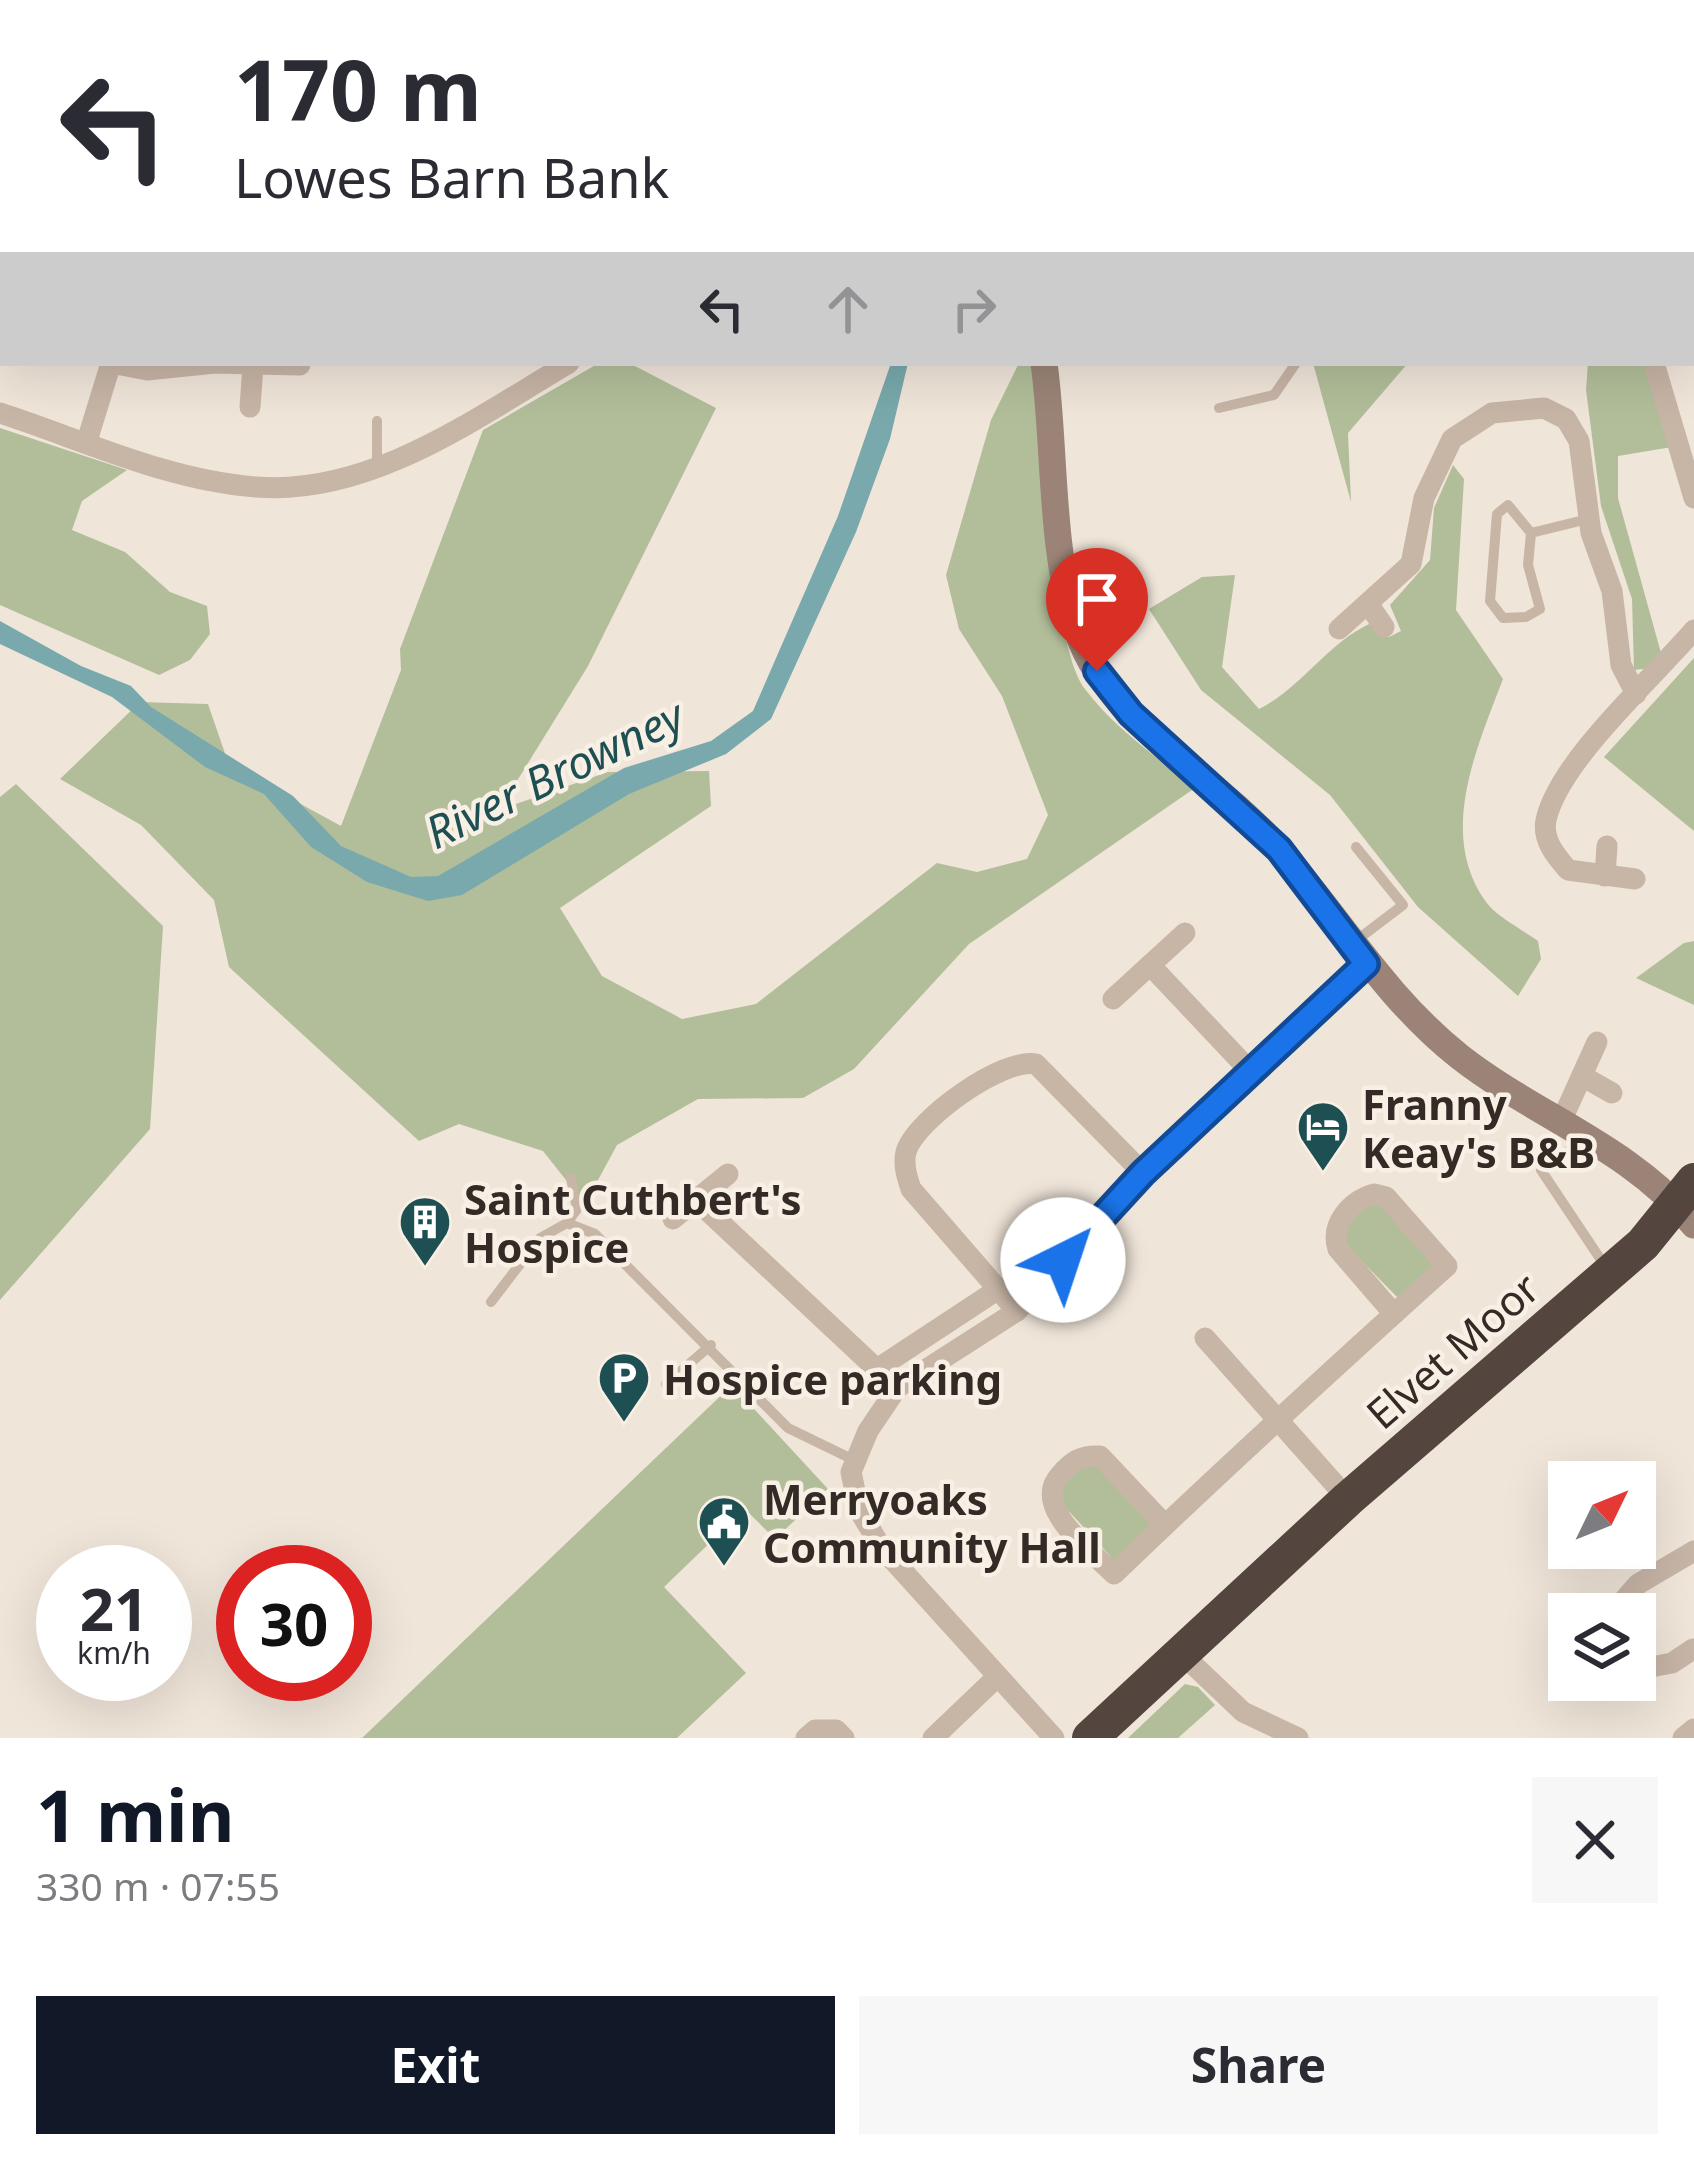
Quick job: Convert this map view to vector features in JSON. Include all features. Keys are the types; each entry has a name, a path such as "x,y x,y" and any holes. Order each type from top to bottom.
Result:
{"highway":[{"name":"Elvet Moor","path":"1090,1738 1348,1499 1688,1204"}],"street":[{"path":"87,441 110,366"},
{"path":"126,366 147,370 233,366"},
{"path":"250,407 254,366"},
{"path":"0,413 206,480 256,487 327,482 377,467 563,366"},
{"path":"1044,366 1070,599 1097,671 1131,714 1244,812 1358,955 1456,1054 1560,1124 1640,1168 1688,1204"},
{"path":"1655,366 1694,498"},
{"path":"1339,629 1412,564 1424,498 1452,439 1492,413 1544,408 1566,418 1580,441 1588,519 1612,591 1621,665 1636,694"},
{"path":"1369,605 1384,627"},
{"path":"1635,879 1568,870 1547,837 1546,820 1593,741 1694,630"},
{"path":"1605,876 1607,847"},
{"path":"1114,999 1185,933"},
{"path":"1054,1738 880,1547 859,1510 851,1472 897,1388 1017,1311 1143,1173 1251,1072 1358,955"},
{"path":"1150,964 1251,1072"},
{"path":"1560,1124 1597,1042"},
{"path":"1017,1311 911,1190 905,1169 912,1138 990,1072 1021,1061 1036,1064 1143,1173"},
{"path":"1582,1076 1612,1093"},
{"path":"673,1219 728,1174"},
{"path":"1165,1525 1100,1456 1074,1460 1054,1481 1050,1495 1055,1511 1114,1574 1165,1525 1275,1419 1394,1314 1447,1266 1386,1197 1374,1194 1338,1221 1334,1236 1338,1249 1394,1314"},
{"path":"696,1200 897,1388"},
{"path":"877,1369 997,1290"},
{"path":"1204,1338 1348,1499"},
{"path":"1630,1593 1694,1551"},
{"path":"1182,1654 1243,1712 1298,1738"},
{"path":"1656,1668 1687,1660"},
{"path":"933,1738 998,1677"},
{"path":"1683,1738 1694,1729"},
{"path":"806,1738 815,1730 836,1730 844,1738"}],"lane":[{"path":"1219,408 1274,395 1294,366"},
{"path":"377,421 377,467"},
{"path":"1508,505 1518,511 1531,533 1528,565 1540,608 1526,617 1504,618 1490,601 1497,514 1508,505"},
{"path":"1531,533 1588,519"},
{"path":"1356,847 1403,905 1358,955"},
{"path":"1587,1138 1541,1171 1610,1274"},
{"path":"491,1302 540,1238 567,1222 577,1209 571,1178"},
{"path":"567,1222 595,1234 711,1345 788,1428 856,1461"},
{"path":"666,1384 711,1345"}],"green space":[{"path":"594,366 635,366 716,408 588,666 499,810 608,772 709,771 711,806 560,908 602,976 682,1019 756,1004 937,863 977,872 1027,859 1048,815 1002,696 959,629 946,575 991,420 1018,366 1033,366 1057,584 1073,665 1085,689 1109,717 1195,788 969,944 854,1069 803,1098 698,1099 617,1145 585,1204 543,1151 459,1124 419,1141 229,967 214,900 141,825 60,779 140,702 208,704 229,765 341,826 401,670 400,649 483,430"},
{"path":"1314,366 1405,366 1348,433 1351,502"},
{"path":"1588,366 1647,366 1672,447 1618,456 1618,498 1661,653 1651,668 1634,670 1632,599 1601,506 1586,390"},
{"path":"0,428 127,470 82,501 72,530 125,552 170,592 207,606 210,634 190,660 159,675 0,605"},
{"path":"1453,465 1464,479 1456,610 1503,679 1466,791 1464,848 1486,902 1538,941 1541,959 1518,996 1418,907 1330,795 1201,690 1149,609 1202,577 1235,575 1222,667 1259,709 1369,624 1389,637 1401,631 1390,605 1430,560 1434,508"},
{"path":"1694,658 1694,831 1604,757"},
{"path":"16,784 163,926 150,1129 0,1300 0,797"},
{"path":"1694,941 1694,1005 1636,978 1684,943"},
{"path":"1380,1202 1437,1263 1400,1300 1345,1244 1343,1224 1365,1203"},
{"path":"732,1385 828,1489 775,1539 745,1509 664,1587 746,1673 677,1738 362,1738"},
{"path":"1077,1465 1099,1466 1154,1525 1115,1561 1063,1505 1063,1479"},
{"path":"1185,1684 1198,1687 1215,1705 1178,1738 1128,1738"}],"water":[{"path":"890,366 907,366 890,439 856,532 771,719 726,754 629,794 462,895 428,901 367,882 311,847 264,794 205,767 112,697 0,644 0,621 81,666 131,686 151,707 293,796 341,846 411,877 438,876 624,768 711,741 753,711 838,516"}],"place":[{"name":"Franny Keay's B&B","path":"1323,1173"},
{"name":"Saint Cuthbert's Hospice","path":"425,1268"},
{"name":"Hospice parking","path":"624,1424"},
{"name":"Merryoaks Community Hall","path":"724,1568"}],"route":[{"path":"1063,1260 1143,1173 1366,964 1279,849 1207,778 1131,714 1097,671"}],"water label":[{"name":"River Browney","path":"554,773"}]}
